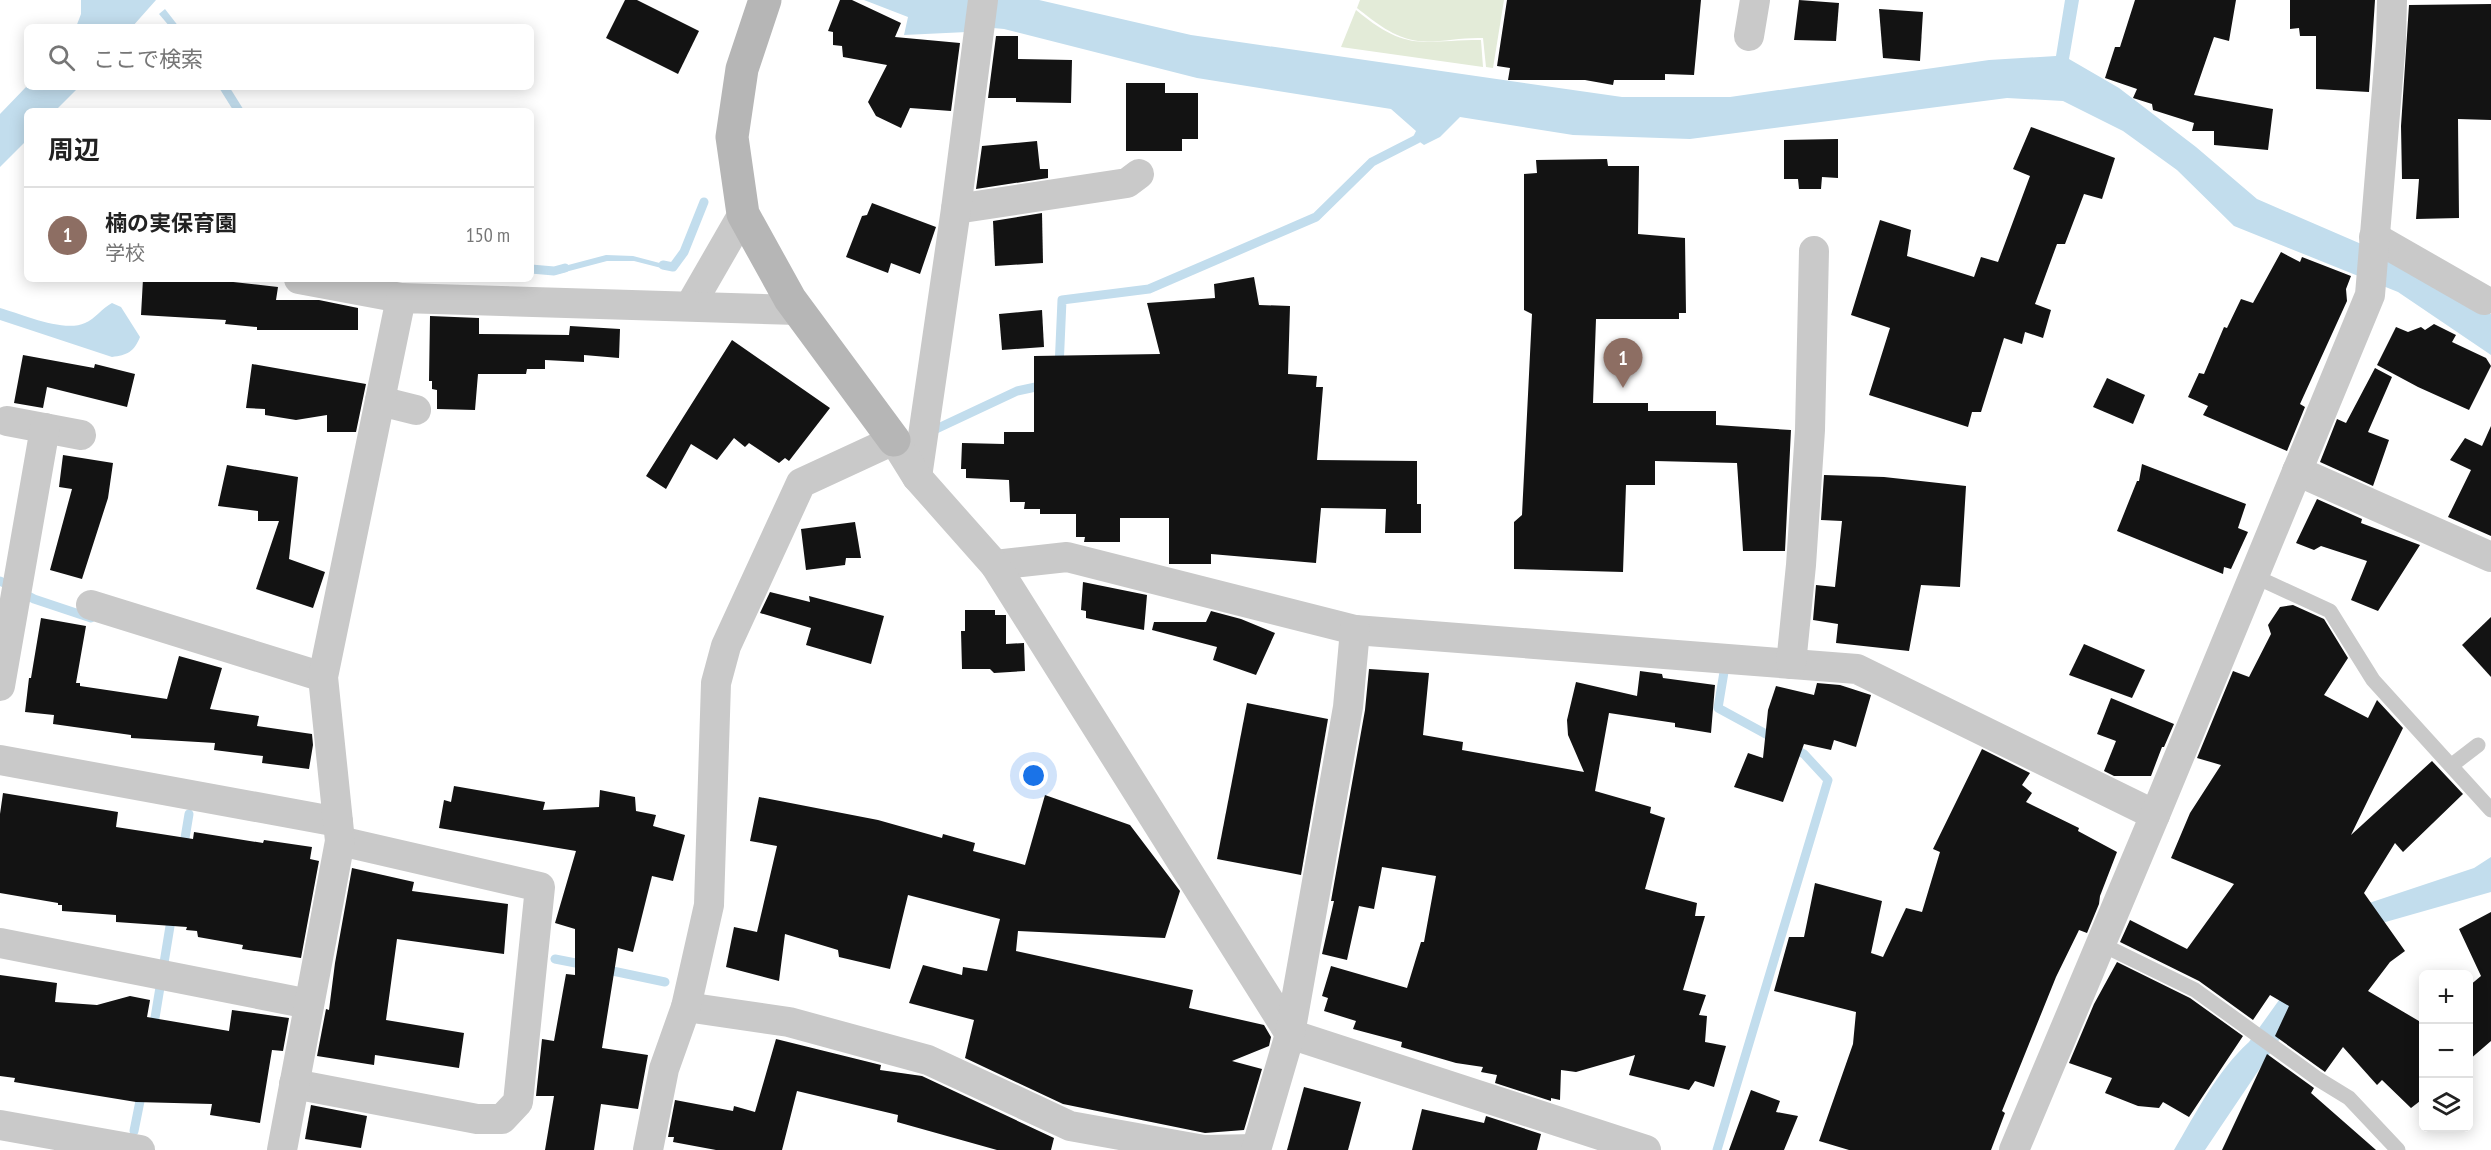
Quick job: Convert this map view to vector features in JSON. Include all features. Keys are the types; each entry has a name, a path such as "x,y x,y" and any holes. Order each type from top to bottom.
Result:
{"street":[{"path":"765,0 742,69 732,137 743,214 798,310 894,440 917,477 995,565 1290,1034 1647,1150"},
{"path":"917,477 956,209 983,0"},
{"path":"1749,36 1755,0"},
{"path":"2014,1150 2156,815 2370,296 2391,41 2392,0"},
{"path":"956,209 1127,183 1139,174"},
{"path":"690,306 743,214"},
{"path":"2374,237 2484,300"},
{"path":"1791,664 1801,565 1810,430 1814,251"},
{"path":"315,282 401,298 798,310"},
{"path":"282,1150 339,831 323,677 401,298"},
{"path":"380,401 416,410"},
{"path":"8,421 81,435"},
{"path":"0,686 45,428"},
{"path":"648,1150 664,1069 686,1007 709,905 716,683 726,646 801,483 894,440"},
{"path":"2297,471 2491,557"},
{"path":"995,565 1067,556 1355,630 1857,669 2156,815"},
{"path":"91,605 323,677"},
{"path":"686,1007 789,1022 928,1060 1070,1126 1204,1150 1256,1150 1290,1034 1348,707 1355,630"},
{"path":"0,760 339,831 540,887 518,1102 502,1119 477,1119 294,1084"},
{"path":"0,943 309,1004"},
{"path":"0,1125 140,1150"}],"lane":[{"path":"2254,576 2331,611 2373,680 2491,810"},
{"path":"2452,765 2478,745"},
{"path":"2101,944 2195,990 2349,1098 2398,1150"}],"green space":[{"path":"1360,0 1504,0 1493,68 1486,67 1483,38 1418,41 1401,37 1385,29 1357,8"},
{"path":"1356,10 1374,24 1402,38 1428,42 1481,40 1483,67 1341,47"}],"water":[{"path":"81,0 156,0 135,24 77,24 81,14"},
{"path":"864,0 1039,0 1191,35 1622,97 1730,97 1989,60 2056,56 2065,0 2079,0 2069,59 2119,88 2196,147 2257,199 2403,262 2491,314 2491,355 2398,292 2234,226 2177,170 2123,131 2063,101 2007,98 1690,139 1573,135 1460,117 1440,137 1424,145 1413,137 1416,131 1391,109 1197,78 1004,29 971,26 967,32 904,35 908,17"},
{"path":"165,9 177,24 167,24 159,14"},
{"path":"24,89 76,90 58,108 24,108 24,143 0,167 0,114"},
{"path":"606,255 633,256 671,266 673,271 634,261 607,261 554,275 553,269"},
{"path":"112,303 121,307 140,337 129,352 112,357 0,320 0,308 55,324 76,325 89,321"},
{"path":"2491,857 2491,892 2375,925 2283,1034 2205,1150 2174,1150 2217,1079 2237,1053 2249,1042 2330,929 2354,908 2474,868"}],"building":[{"path":"625,0 637,0 699,31 678,74 606,38"},
{"path":"840,0 852,0 901,23 895,37 960,43 951,111 910,108 901,128 876,116 868,102 887,65 843,57 842,46 833,45 833,32 828,31"},
{"path":"1507,0 1701,0 1694,75 1665,74 1665,80 1614,80 1613,85 1585,80 1508,80 1510,68 1497,66"},
{"path":"1799,0 1839,3 1836,41 1794,40"},
{"path":"2135,0 2236,0 2229,41 2214,37 2194,95 2273,109 2268,150 2214,145 2214,131 2192,131 2194,123 2153,110 2152,104 2133,98 2137,89 2105,78 2115,47 2120,47"},
{"path":"2290,0 2375,0 2369,92 2316,89 2316,36 2300,36 2299,28 2290,29"},
{"path":"2491,4 2491,120 2458,119 2459,218 2416,219 2419,179 2402,179 2401,126 2409,5"},
{"path":"1879,9 1923,12 1920,61 1883,58"},
{"path":"996,36 1018,36 1018,59 1072,60 1071,103 1016,102 1016,98 988,98"},
{"path":"1126,83 1165,83 1165,93 1198,93 1198,139 1182,139 1182,151 1126,151"},
{"path":"2031,127 2115,158 2102,199 2084,194 2065,244 2057,244 2035,304 2051,310 2043,338 2025,332 2022,344 2004,338 1981,412 1972,412 1968,427 1869,395 1890,328 1851,315 1880,220 1911,230 1907,256 1974,277 1981,257 1998,262 2030,176 2013,169"},
{"path":"1838,139 1838,178 1822,177 1821,189 1799,189 1798,179 1784,179 1784,140"},
{"path":"1037,141 1040,169 1048,169 1048,178 976,189 982,146"},
{"path":"1607,159 1608,166 1639,166 1638,234 1685,238 1686,313 1679,313 1679,319 1596,319 1593,403 1648,403 1648,411 1716,411 1716,425 1791,430 1785,551 1743,551 1737,463 1655,461 1655,485 1626,485 1623,572 1514,569 1514,522 1522,515 1532,314 1524,310 1524,174 1537,173 1536,160"},
{"path":"872,203 936,227 920,274 891,263 888,273 846,257 862,216 867,215"},
{"path":"1042,213 1043,263 995,266 993,221"},
{"path":"2281,252 2300,262 2302,257 2351,276 2346,289 2347,301 2300,404 2305,407 2287,451 2203,415 2208,406 2188,397 2199,373 2204,374 2224,327 2227,328 2241,299 2253,303"},
{"path":"1254,277 1259,305 1290,306 1288,374 1317,376 1316,387 1323,387 1317,460 1417,461 1417,504 1421,504 1421,533 1385,533 1386,509 1321,508 1316,563 1211,554 1211,564 1169,564 1169,518 1120,518 1120,542 1084,542 1085,537 1076,537 1076,514 1040,514 1040,509 1024,509 1025,502 1010,502 1009,480 966,478 966,469 961,469 962,443 1004,444 1004,432 1034,432 1034,356 1160,354 1147,303 1215,298 1214,284"},
{"path":"143,282 233,282 278,287 276,300 319,300 358,308 358,330 257,330 257,327 225,324 226,320 141,315"},
{"path":"1042,310 1044,347 1002,350 999,314"},
{"path":"430,316 479,318 479,334 569,335 570,326 620,329 619,358 584,355 584,362 545,360 545,369 527,369 526,374 478,374 475,410 437,409 437,390 432,389 432,381 429,381"},
{"path":"2434,324 2456,335 2452,342 2486,358 2491,366 2469,410 2377,365 2396,327 2408,332 2421,327 2425,330"},
{"path":"732,340 830,408 789,461 785,458 779,463 749,443 745,447 734,438 717,460 691,444 666,489 646,476"},
{"path":"23,355 94,368 95,364 135,374 127,407 47,387 43,408 14,403"},
{"path":"252,364 366,384 356,432 327,432 327,415 296,420 265,415 265,409 246,408"},
{"path":"2375,368 2392,377 2368,432 2389,440 2373,486 2320,462 2337,419 2346,423"},
{"path":"2107,378 2145,395 2133,424 2093,407"},
{"path":"2491,426 2491,536 2448,517 2471,470 2450,460 2465,438 2482,446"},
{"path":"63,455 113,463 108,498 82,579 50,570 72,489 59,487"},
{"path":"2142,464 2246,504 2238,528 2248,532 2231,569 2224,567 2223,574 2117,531 2137,481 2139,481"},
{"path":"227,465 298,477 289,559 325,572 313,608 256,589 279,521 258,521 258,511 218,506"},
{"path":"1824,475 1884,477 1966,486 1960,587 1921,585 1909,651 1836,643 1838,624 1813,620 1816,585 1835,587 1842,521 1821,520"},
{"path":"2317,499 2362,519 2361,523 2420,545 2378,611 2351,600 2367,561 2321,546 2314,550 2296,543"},
{"path":"855,522 861,558 846,558 845,565 806,570 801,529"},
{"path":"1083,582 1147,595 1144,630 1086,618 1086,611 1081,610"},
{"path":"770,592 810,602 809,596 884,616 871,664 806,645 811,628 760,613"},
{"path":"2293,605 2324,619 2348,658 2324,695 2368,718 2377,700 2403,728 2351,835 2432,761 2463,794 2403,852 2395,843 2364,893 2405,951 2390,962 2368,991 2419,1021 2419,1102 2411,1108 2382,1080 2377,1085 2343,1047 2325,1072 2275,1036 2289,1006 2270,995 2253,1020 2199,981 2120,942 2130,920 2187,949 2234,884 2171,858 2190,813 2221,765 2197,758 2233,671 2249,677 2271,634 2268,625 2280,607"},
{"path":"965,610 995,610 995,615 1006,615 1006,644 1024,643 1025,671 994,673 990,669 962,669 961,631 965,631"},
{"path":"1211,611 1241,619 1275,633 1256,675 1213,660 1217,647 1152,630 1154,622 1206,622"},
{"path":"2491,617 2491,677 2462,645"},
{"path":"41,618 86,626 76,683 80,683 80,686 167,699 179,656 222,668 210,709 259,716 257,726 312,734 313,745 309,769 262,763 263,756 214,750 215,743 131,738 131,735 53,724 54,715 25,712"},
{"path":"2084,644 2145,670 2132,698 2069,675"},
{"path":"1369,669 1429,673 1423,735 1463,742 1462,750 1584,772 1568,735 1567,720 1576,682 1637,696 1640,671 1662,674 1663,678 1715,685 1711,733 1675,727 1675,723 1609,713 1595,791 1651,807 1650,813 1665,818 1645,889 1697,903 1695,916 1705,916 1683,990 1706,995 1699,1015 1707,1016 1705,1042 1726,1046 1714,1087 1695,1081 1689,1090 1629,1075 1635,1055 1576,1072 1561,1070 1560,1100 1551,1098 1551,1101 1495,1083 1497,1075 1481,1072 1483,1067 1456,1063 1401,1047 1402,1042 1353,1029 1356,1021 1324,1011 1328,998 1322,996 1331,966 1407,988 1421,942 1424,942 1436,876 1382,867 1374,909 1359,906 1347,960 1322,954 1334,901 1331,901 1365,710"},
{"path":"1817,683 1840,685 1871,695 1856,747 1834,740 1831,750 1804,744 1783,802 1734,787 1748,753 1763,758 1768,710 1776,686 1814,695"},
{"path":"2111,698 2174,724 2151,776 2114,776 2104,771 2116,741 2097,734"},
{"path":"1247,703 1328,719 1301,875 1217,859"},
{"path":"1982,749 2030,773 2022,785 2032,793 2026,802 2079,828 2078,831 2117,852 2087,933 2079,930 2056,977 2002,1111 2005,1113 1991,1150 1849,1150 1819,1141 1853,1044 1856,1012 1774,991 1789,937 1804,937 1815,883 1882,901 1871,953 1883,957 1906,908 1922,912 1940,852 1933,849"},
{"path":"454,786 545,802 543,810 599,807 600,790 635,797 636,811 656,815 653,826 685,835 673,881 652,876 633,952 618,948 602,1048 648,1055 638,1109 601,1104 594,1150 545,1150 554,1096 536,1096 542,1039 554,1041 566,974 575,975 575,929 555,923 576,851 439,828 444,800 451,802"},
{"path":"3,793 118,812 116,827 193,839 194,832 263,843 264,840 312,847 310,859 319,861 301,958 242,949 243,945 198,937 197,931 186,930 187,927 116,922 116,915 62,911 62,905 58,903 0,893 0,814"},
{"path":"1045,795 1130,825 1180,891 1165,938 1018,931 1016,951 1193,990 1189,1008 1264,1025 1271,1037 1269,1046 1232,1061 1262,1069 1244,1130 1205,1133 1063,1104 965,1058 974,1020 909,1003 923,965 962,975 963,967 987,971 1000,919 908,895 890,969 839,957 838,950 785,934 779,981 726,967 734,927 757,932 777,846 750,841 759,797 878,820 942,838 943,834 975,843 973,851 1025,865"},
{"path":"352,868 414,882 412,891 508,904 504,954 397,939 386,1020 464,1033 459,1068 375,1055 374,1065 317,1056 326,1009 329,1010"},
{"path":"2491,912 2491,1041 2473,1057 2473,983 2481,976 2459,929"},
{"path":"2117,962 2190,998 2243,1036 2189,1117 2163,1102 2159,1108 2138,1106 2105,1093 2112,1078 2069,1063 2094,1004"},
{"path":"0,975 57,983 55,1002 97,1005 130,996 150,1000 147,1017 229,1031 232,1010 289,1018 283,1051 272,1050 260,1123 210,1115 212,1104 136,1102 14,1082 15,1078 0,1076"},
{"path":"776,1039 881,1065 880,1070 922,1076 1054,1138 1051,1150 997,1150 897,1122 898,1115 797,1091 782,1150 716,1150 673,1142 674,1137 668,1137 675,1100 733,1111 734,1106 755,1112"},
{"path":"2267,1054 2314,1088 2311,1093 2376,1150 2222,1150"},
{"path":"1304,1087 1361,1102 1348,1150 1287,1150"},
{"path":"1751,1090 1780,1101 1776,1112 1798,1116 1784,1150 1729,1150"},
{"path":"311,1105 367,1116 361,1148 305,1139"},
{"path":"1422,1109 1484,1123 1486,1116 1541,1134 1537,1150 1412,1150"}],"waterway":[{"path":"226,90 237,108"},
{"path":"1059,368 1062,300 1149,289 1316,217 1372,162 1417,139"},
{"path":"663,265 673,267 684,252 704,202"},
{"path":"534,269 554,271 565,268"},
{"path":"934,430 1017,391 1045,385"},
{"path":"0,581 34,599 91,618"},
{"path":"1724,672 1718,708 1775,739"},
{"path":"1717,1150 1828,780 1804,754 1790,747"},
{"path":"183,850 189,814"},
{"path":"153,1030 172,914"},
{"path":"555,959 586,965"},
{"path":"603,969 665,982"},
{"path":"134,1131 142,1091"}],"place":[{"name":"楠の実保育園","path":"1623,388"}]}
